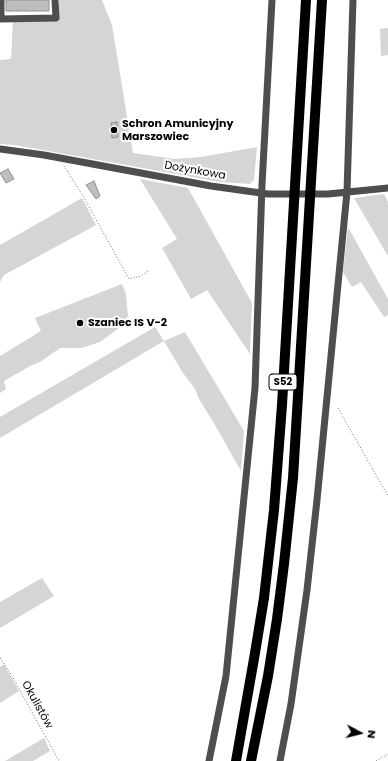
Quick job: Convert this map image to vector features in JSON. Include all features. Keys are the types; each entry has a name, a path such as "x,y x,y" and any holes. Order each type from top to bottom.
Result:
{"highway":[{"name":"S52","path":"236,761 256,653 274,510 306,0"},
{"name":"S52","path":"251,761 268,676 277,618 293,478 322,0"}],"street":[{"path":"1,0 1,19 56,18 56,0"},
{"path":"209,761 226,676 255,388 261,193 272,0"},
{"path":"280,761 292,696 308,582 347,192 353,0"},
{"name":"Dożynkowa","path":"0,149 13,150 211,186 261,193 328,194 388,188"}],"path":[{"path":"58,158 73,180 129,279 141,276 148,271"},
{"path":"338,408 388,496"},
{"name":"Okulistów","path":"0,658 12,676 59,761"},
{"path":"376,761 388,754"}],"shaded area":[{"path":"59,0 102,0 112,25 133,153 175,159 201,157 257,147 254,180 250,184 220,182 15,145 0,144 0,60 11,59 13,21 59,21"},
{"path":"388,28 388,55 381,56 380,29"},
{"path":"140,179 188,188 252,303 250,354 207,290 191,299 162,248 177,239"},
{"path":"384,194 388,202 388,256 354,198"},
{"path":"82,198 96,225 4,275 0,282 0,245"},
{"path":"348,227 388,299 388,315 384,317 361,282 352,287 343,272"},
{"path":"122,284 126,294 128,316 119,328 100,342 82,348 60,348 40,362 4,381 6,389 0,393 0,356 41,331 35,318"},
{"path":"155,327 164,341 0,438 0,417"},
{"path":"185,332 244,431 241,471 199,399 195,389 183,373 164,341"},
{"path":"42,578 54,596 0,628 0,602"},
{"path":"4,664 19,691 0,703 0,667"},
{"path":"44,738 50,751 33,761 5,761"}],"building":[{"path":"6,0 49,0 49,11 6,11"},
{"name":"Schron Amunicyjny Marszowiec","path":"117,122 118,137 112,138 111,123"},
{"path":"8,169 14,179 6,183 0,173"},
{"path":"94,181 100,196 96,199 86,185"}],"place":[{"name":"Schron Amunicyjny Marszowiec","path":"114,130"},
{"name":"Szaniec IS V-2","path":"80,323"}]}
